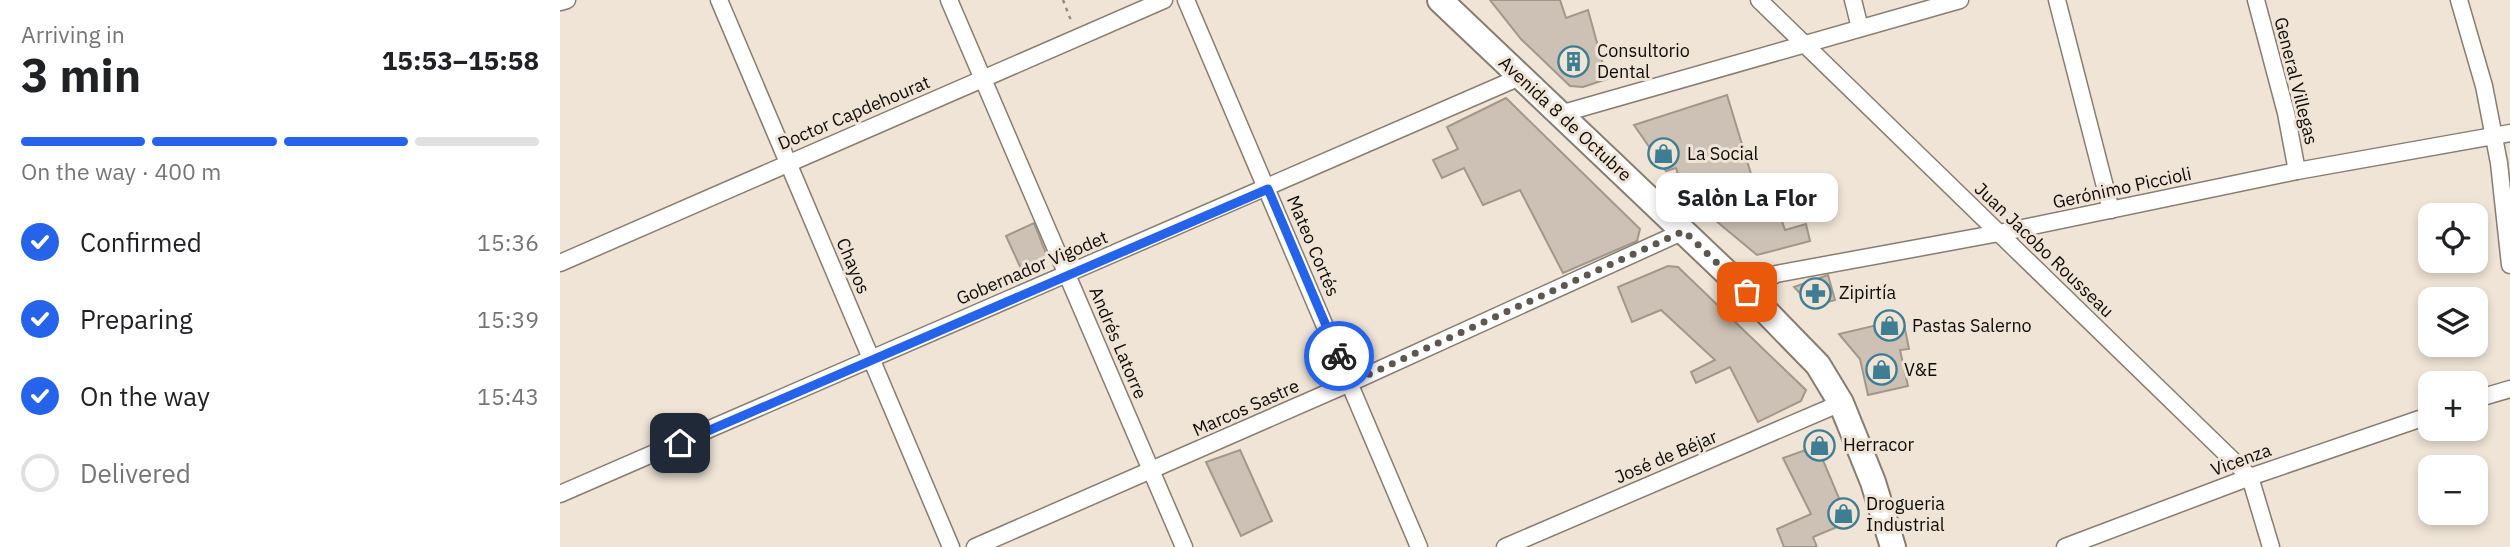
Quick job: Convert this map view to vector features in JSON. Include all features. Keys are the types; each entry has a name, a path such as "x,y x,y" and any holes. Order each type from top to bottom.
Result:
{"main road":[{"name":"Avenida 8 de Octubre","path":"1440,0 1684,231 1818,365 1841,403 1872,482 1893,547"}],"street":[{"path":"560,2 567,0"},
{"name":"Chayos","path":"719,0 951,547"},
{"name":"Andrés Latorre","path":"948,0 1184,547"},
{"name":"Doctor Capdehourat","path":"560,263 787,161 1164,0"},
{"name":"Mateo Cortés","path":"1186,0 1419,547"},
{"name":"Juan Jacobo Rousseau","path":"1759,0 2250,477 2272,547"},
{"path":"1853,0 1860,28"},
{"path":"1560,114 1960,0"},
{"path":"2057,0 2111,209"},
{"name":"General Villegas","path":"2256,0 2286,113 2297,171"},
{"path":"2459,0 2502,135 2510,265"},
{"name":"Gobernador Vigodet","path":"560,495 1520,77"},
{"name":"Gerónimo Piccioli","path":"1747,292 1776,274 1998,233 2297,171 2502,135"},
{"name":"Marcos Sastre","path":"975,547 1151,472 1684,231"},
{"path":"2488,395 2510,389"},
{"name":"José de Béjar","path":"1505,547 1841,403"},
{"name":"Vicenza","path":"2065,547 2250,477 2418,419"}],"path":[{"path":"1063,0 1079,37"}],"building":[{"path":"1490,0 1560,0 1566,18 1588,10 1607,79 1583,87 1570,86 1521,39"},
{"path":"1727,95 1755,187 1769,183 1785,230 1806,224 1810,241 1757,255 1698,206 1692,186 1682,189 1676,168 1666,171 1634,125"},
{"path":"1506,98 1640,229 1637,241 1563,273 1520,190 1483,205 1464,168 1442,178 1433,160 1458,149 1447,127"},
{"path":"1034,223 1047,256 1044,263 1023,273 1006,236"},
{"path":"1668,266 1678,267 1806,390 1801,401 1758,422 1730,367 1696,383 1691,372 1715,360 1661,310 1632,322 1618,287"},
{"name":"Zipirtía","path":"1828,275 1835,300 1817,305 1806,300 1794,287"},
{"path":"1903,319 1909,349 1900,350 1908,386 1868,395 1860,359 1839,334"},
{"path":"1817,446 1849,522 1813,537 1817,547 1784,547 1777,529 1811,514 1783,458"},
{"path":"1240,450 1272,521 1241,536 1206,462"}],"way so far":[{"path":"1339,356 1350,383 1684,231 1747,292"}],"place":[{"name":"Consultorio Dental","path":"1574,61"},
{"name":"La Social","path":"1664,154"},
{"name":"Salòn La Flor","path":"1747,292"},
{"name":"Zipirtía","path":"1816,293"},
{"name":"Pastas Salerno","path":"1889,326"},
{"name":"V&E","path":"1881,370"},
{"name":"Herracor","path":"1820,445"},
{"name":"Drogueria Industrial","path":"1843,514"}],"route":[{"path":"680,443 1268,189 1339,356"}]}
